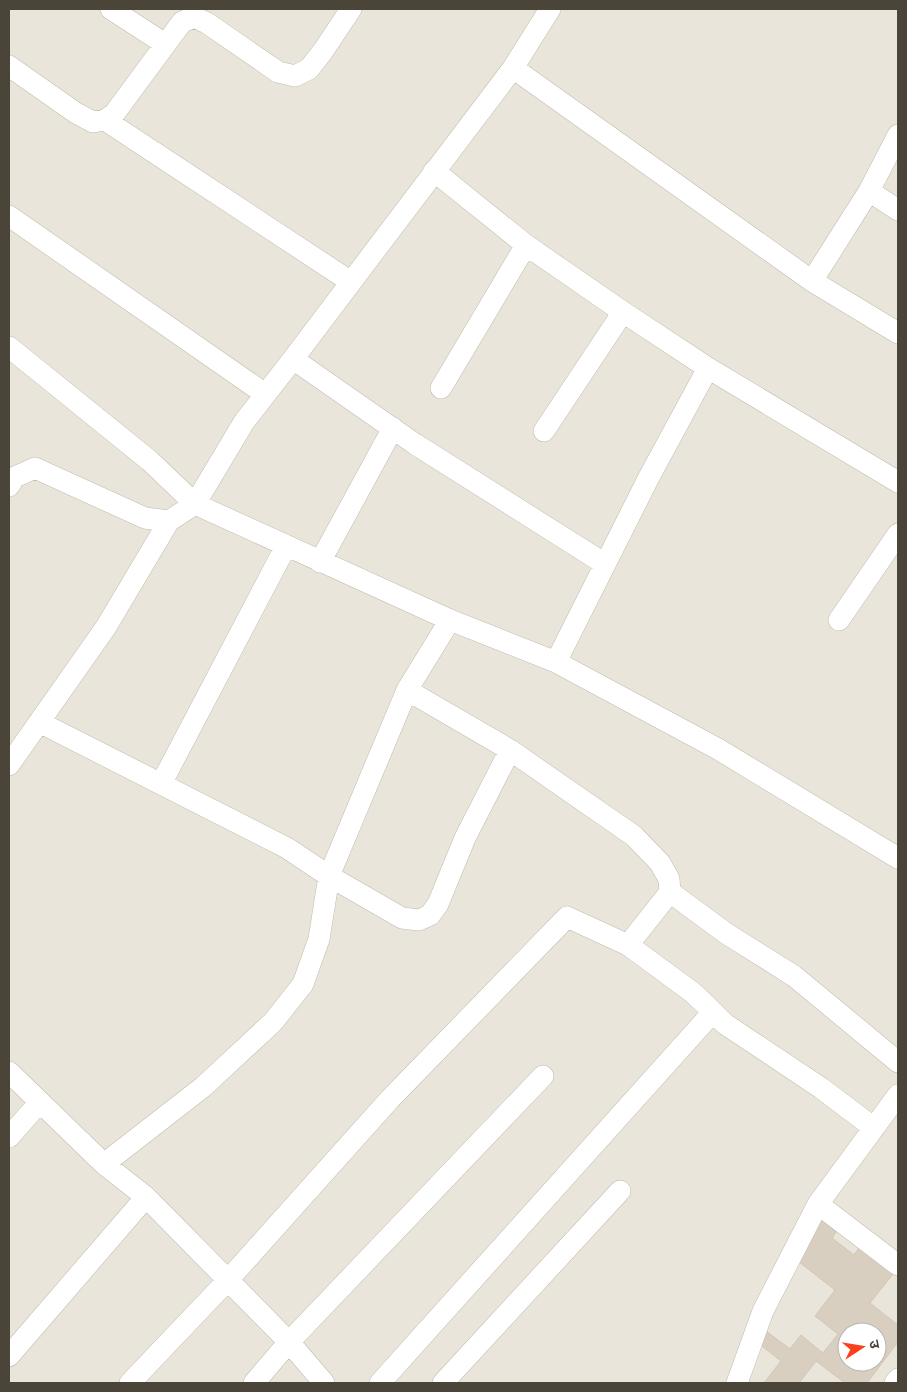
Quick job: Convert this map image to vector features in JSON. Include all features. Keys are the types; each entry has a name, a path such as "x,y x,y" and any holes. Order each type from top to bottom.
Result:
{"street":[{"path":"111,9 165,44"},
{"path":"9,66 76,113 93,122 105,120 114,114 182,22 194,17 207,23 278,72 295,76 309,69 351,9"},
{"path":"9,765 106,627 169,521 195,504 244,422 513,68 550,9"},
{"path":"513,68 812,281 898,333"},
{"path":"105,120 351,282"},
{"path":"812,281 895,148"},
{"path":"434,171 526,245 623,312 708,368 898,482"},
{"path":"869,191 898,210"},
{"path":"9,216 265,394"},
{"path":"441,388 526,245"},
{"path":"544,431 623,312"},
{"path":"9,347 150,460 195,504 450,620 556,662 718,749 898,858"},
{"path":"293,359 415,444 606,564"},
{"path":"556,662 649,477 708,368"},
{"path":"320,562 393,428"},
{"path":"9,486 15,477 36,468 144,518 169,521"},
{"path":"839,620 898,534"},
{"path":"161,784 286,546"},
{"path":"104,1164 203,1087 273,1022 303,984 319,940 329,876 407,690 450,620"},
{"path":"407,690 510,750 634,836 660,863 669,879 670,892 628,945"},
{"path":"39,722 287,848 329,876 402,918 419,920 430,915 438,904 465,838 510,750"},
{"path":"670,892 727,934 794,976 898,1062"},
{"path":"130,1383 228,1280 390,1100 567,917 628,945 692,992 725,1024 820,1088 874,1128"},
{"path":"380,1383 713,1012"},
{"path":"9,1072 104,1164 146,1197 289,1342 324,1383"},
{"path":"254,1383 289,1342 543,1076"},
{"path":"737,1383 763,1311 818,1204 898,1095"},
{"path":"9,1137 40,1102"},
{"path":"443,1383 620,1191"},
{"path":"9,1356 146,1197"},
{"path":"818,1204 898,1265"},
{"path":"895,1383 898,1379"}],"shaded area":[{"path":"9,9 898,9 898,1383 9,1383"}],"building":[{"path":"824,1218 838,1229 832,1238 854,1255 859,1248 893,1274 870,1303 898,1325 898,1342 887,1357 887,1322 837,1322 837,1333 815,1316 835,1290 794,1258"},
{"path":"766,1331 790,1349 801,1335 823,1353 837,1335 837,1372 875,1372 867,1383 845,1383 816,1361 799,1383 764,1383 781,1361 758,1343"}]}
